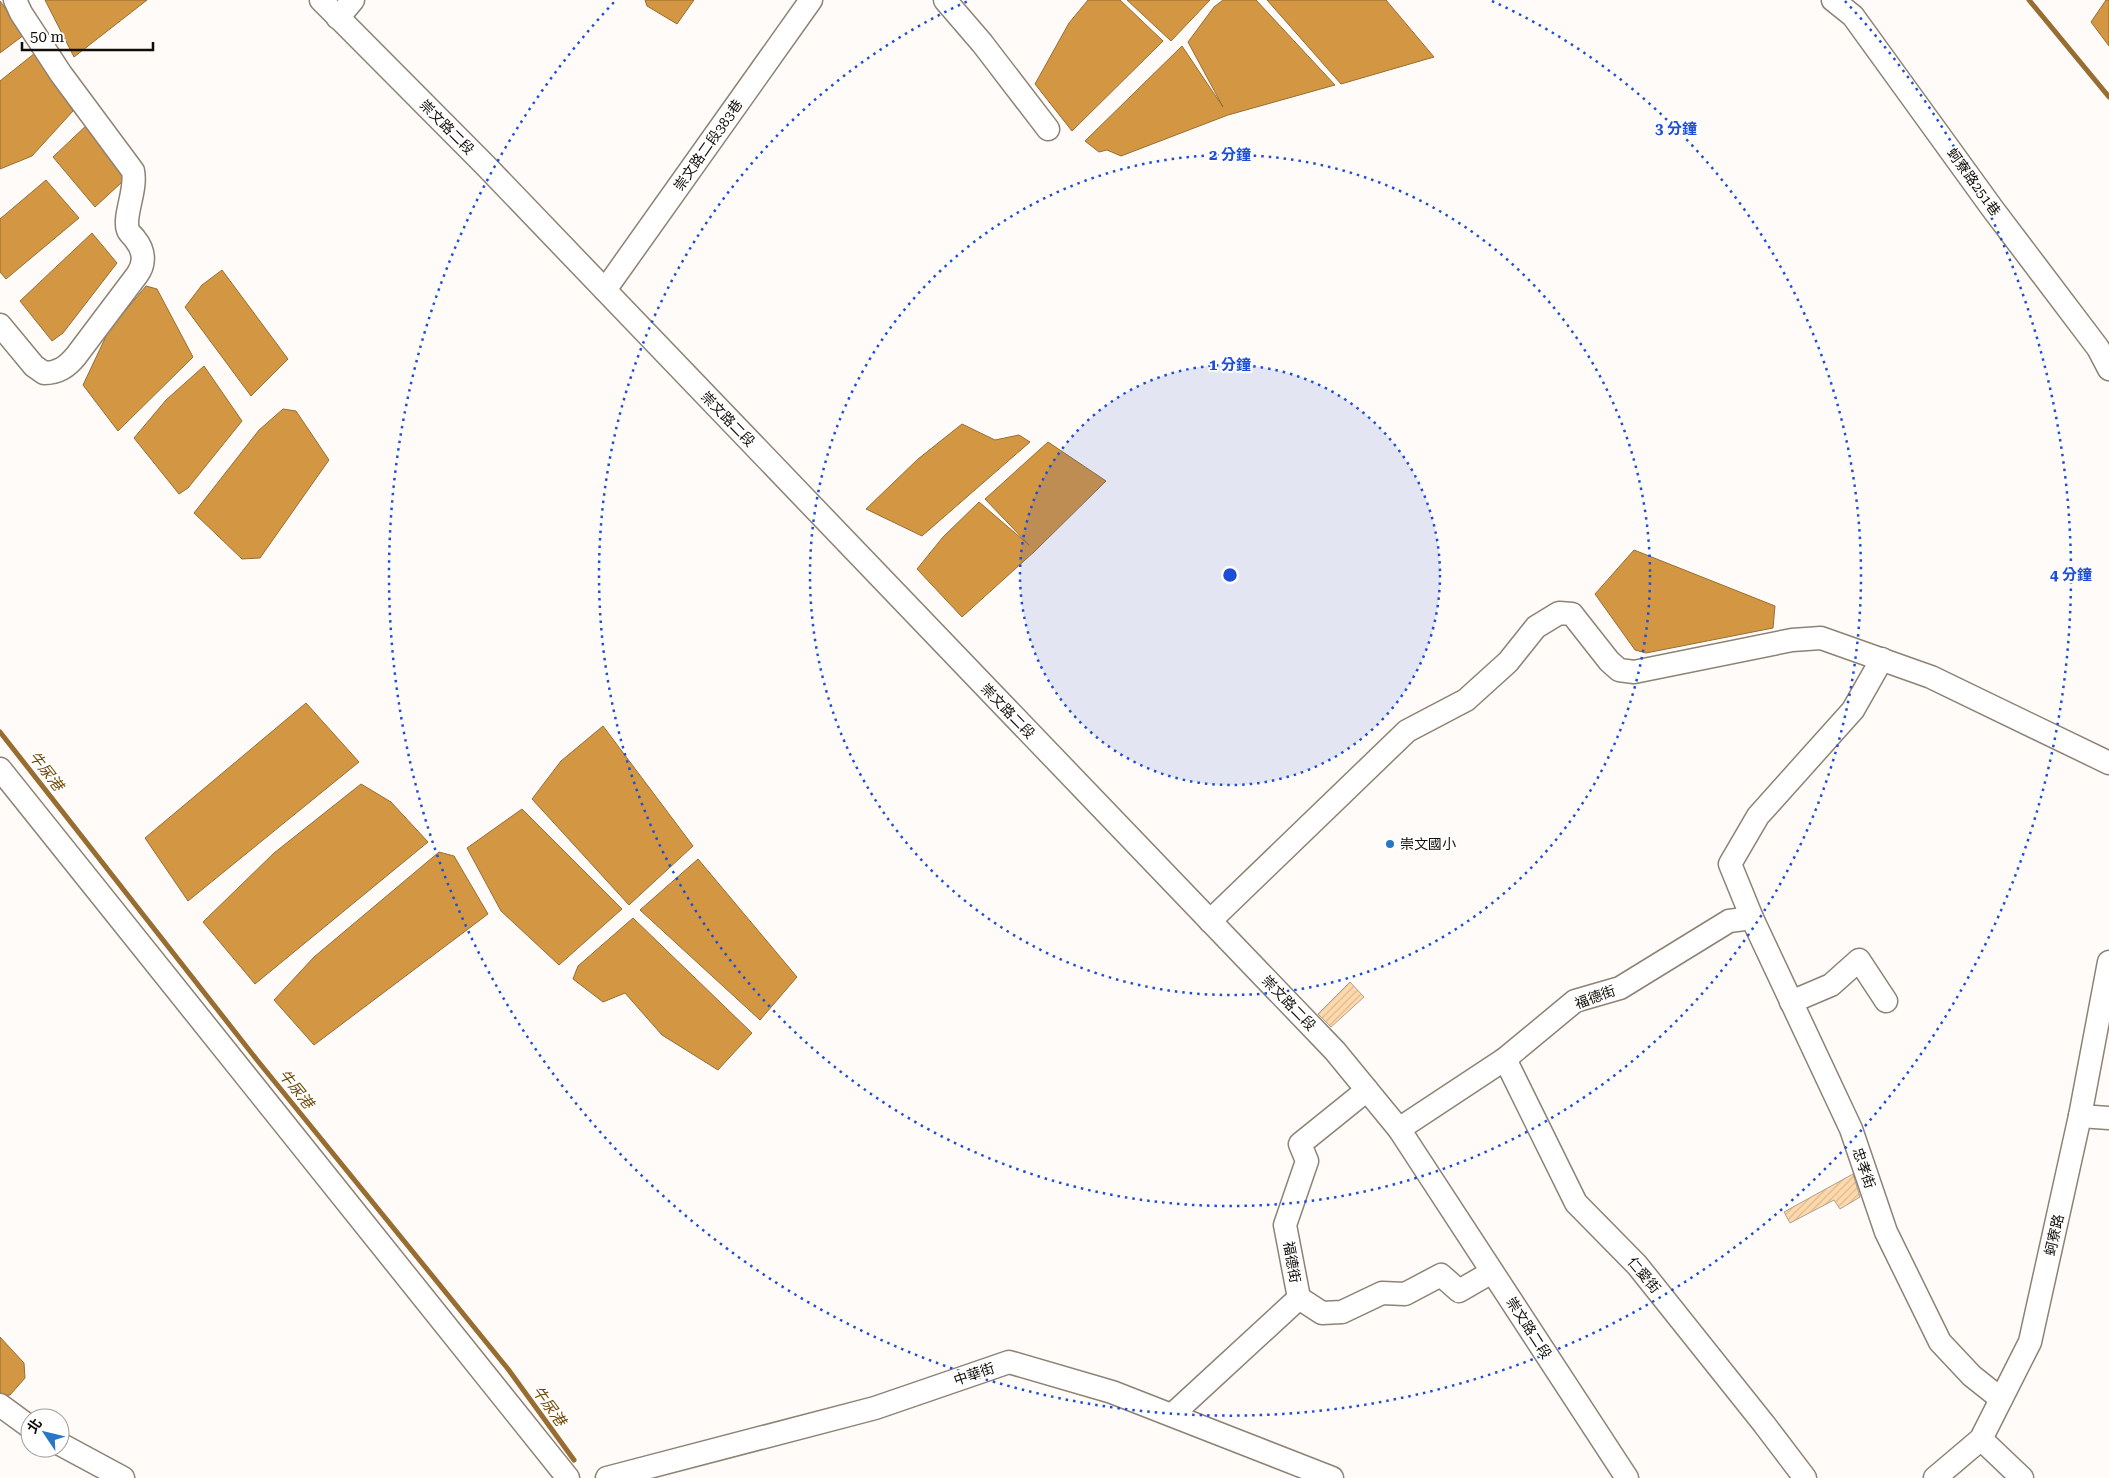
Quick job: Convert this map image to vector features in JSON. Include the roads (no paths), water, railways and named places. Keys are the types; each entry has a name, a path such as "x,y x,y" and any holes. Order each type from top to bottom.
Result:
{"street":[{"path":"0,325 34,366 44,373 59,371 76,356 137,275 143,264 143,253 139,244 128,230 135,180 133,171 60,74 21,13 15,0"},
{"name":"崇文路二段","path":"320,0 485,165 1335,1051 1399,1129 1626,1478"},
{"path":"338,18 353,0"},
{"name":"崇文路二段383巷","path":"605,290 811,0"},
{"name":"蚵寮路251巷","path":"1833,0 1853,16 1992,208 2098,348 2109,368"},
{"path":"956,4 982,43 1048,129"},
{"path":"1210,921 1407,731 1466,700 1508,662 1536,627 1559,613 1572,614 1609,661 1619,670 1634,672 1792,640 1821,638 1931,677 2109,763"},
{"name":"忠孝街","path":"1882,659 1853,710 1758,816 1730,864 1752,918 1851,1129 1886,1232 1940,1342 1972,1376 2001,1399"},
{"path":"0,769 568,1478"},
{"name":"福德街","path":"1399,1129 1505,1060 1575,1002 1620,988 1729,921 1752,918"},
{"path":"1791,1002 1831,985 1859,960 1886,1001"},
{"name":"蚵寮路","path":"1935,1478 1981,1439 2030,1342 2080,1116 2109,962"},
{"name":"仁愛街","path":"1505,1060 1576,1203 1637,1266 1805,1478"},
{"name":"福德街","path":"1172,1415 1299,1298 1285,1225 1307,1161 1300,1144 1367,1090"},
{"path":"2080,1116 2109,1118"},
{"path":"1299,1298 1322,1313 1342,1312 1382,1292 1405,1294 1441,1275 1459,1291 1492,1272"},
{"name":"中華街","path":"607,1478 875,1408 1009,1362 1112,1392 1329,1475 1332,1478"},
{"path":"0,1405 20,1420"},
{"path":"1981,1439 2022,1478"},
{"path":"70,1449 124,1478"}],"waterway":[{"path":"2029,0 2109,97"},
{"name":"牛尿港","path":"0,732 257,1060 508,1369 574,1460"}],"place":[{"name":"崇文國小","path":"1390,844"}]}
